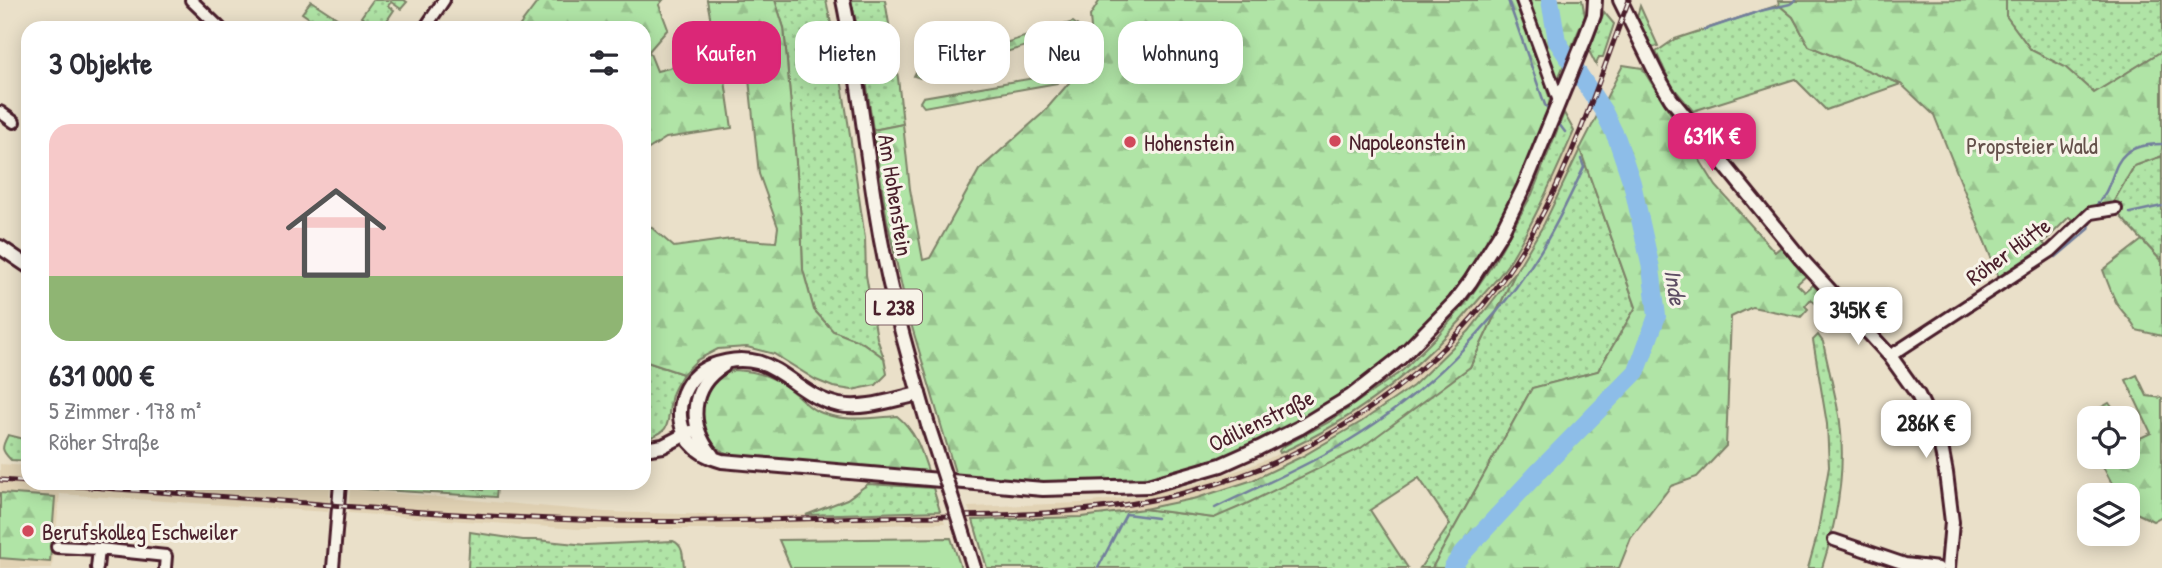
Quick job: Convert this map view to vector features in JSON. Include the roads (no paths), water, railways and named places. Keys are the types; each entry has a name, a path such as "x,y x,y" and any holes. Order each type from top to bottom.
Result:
{"main road":[{"name":"Am Hohenstein","path":"843,0 852,44 879,231 896,316 974,568"},
{"name":"Odilienstraße","path":"690,431 692,445 715,459 736,463 1043,489 1148,486 1221,465 1299,428 1350,397 1400,358 1433,326 1470,282 1502,231 1524,187 1594,15 1595,0"},
{"path":"1594,15 1604,0"},
{"path":"1620,0 1671,99 1811,272 1890,356 1918,395 1940,441 1952,522 1948,568"},
{"path":"0,247 21,260"},
{"path":"651,448 663,446 690,431 681,425 680,407 682,396 691,380 709,366 733,360 757,362 772,368 811,393 836,404 860,407 919,394"}],"street":[{"path":"430,21 444,0"},
{"path":"1522,0 1557,106"},
{"path":"195,1 214,21"},
{"path":"0,113 14,122"},
{"name":"Röher Hütte","path":"1890,356 2051,251 2091,213 2116,209"},
{"path":"333,568 339,490"},
{"path":"1834,540 1905,564 1938,568"},
{"path":"57,547 166,556 165,568"},
{"path":"97,568 99,550"}],"waterway":[{"path":"1508,0 1545,105 1550,111"},
{"name":"Inde","path":"1452,568 1541,469 1637,371 1657,316 1651,268 1632,183 1617,139 1604,112 1557,41 1550,0"},
{"path":"1704,30 1796,0"},
{"path":"1556,120 1565,132"},
{"path":"2093,209 2102,198 2122,157 2130,150 2162,144"},
{"path":"1215,508 1348,441 1430,381 1479,333 1521,280 1558,221 1584,167 1581,159"},
{"path":"2130,213 2162,206"},
{"path":"2056,257 2089,229 2091,219"},
{"path":"1098,568 1126,514 1157,518"}],"railway":[{"path":"131,490 477,515 676,522 1075,511 1155,499 1229,480 1293,453 1353,419 1410,378 1474,316 1505,276 1532,234 1555,190 1575,145 1629,0"},
{"path":"0,480 21,482"}],"place":[{"name":"Napoleonstein","path":"1335,141"},
{"name":"Hohenstein","path":"1130,142"},
{"name":"Berufskolleg Eschweiler","path":"28,531"}],"park label":[{"name":"Propsteier Wald","path":"2032,145"}]}
